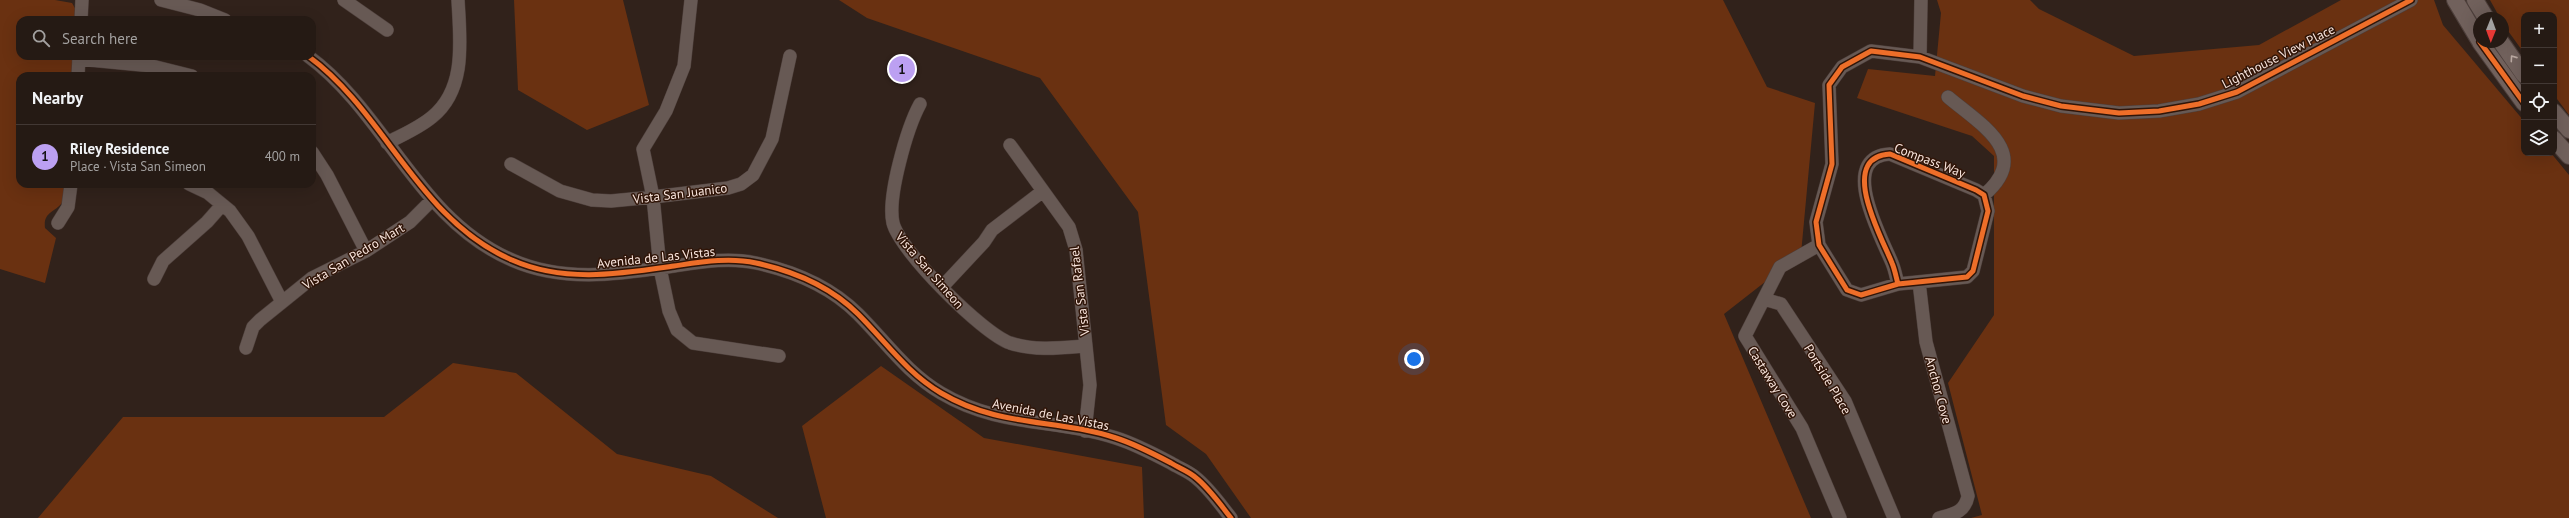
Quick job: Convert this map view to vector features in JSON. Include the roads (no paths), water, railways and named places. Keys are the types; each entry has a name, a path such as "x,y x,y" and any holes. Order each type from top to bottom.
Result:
{"main road":[{"path":"2455,0 2473,30"},
{"path":"2475,0 2482,12"},
{"path":"2485,48 2521,99"},
{"path":"2505,48 2521,71"},
{"path":"2557,116 2569,130"},
{"path":"2557,142 2569,156"}],"street":[{"path":"81,16 82,0"},
{"path":"161,0 200,10 216,16"},
{"path":"344,0 387,30"},
{"path":"387,143 432,117 449,96 459,66 461,39 458,0"},
{"path":"691,0 684,66 666,111 643,149 653,197 660,268 669,311 677,330 694,343 779,356"},
{"path":"1920,57 1921,0"},
{"name":"Lighthouse View Place","path":"1819,245 1816,222 1832,164 1829,85 1842,67 1871,51 1920,57 2023,96 2061,106 2106,112 2159,111 2199,104 2237,92 2411,0"},
{"name":"Vista San Juanico","path":"511,164 556,189 588,199 611,201 728,188 741,184 753,175 772,139 790,56"},
{"path":"78,72 79,60"},
{"path":"103,60 152,66 176,72"},
{"name":"Avenida de Las Vistas","path":"313,60 338,80 432,200 483,245 528,267 558,274 589,276 710,261 754,262 807,278 834,295 856,312 915,377 941,393 967,407 997,417 1086,431 1116,438 1157,456 1195,477 1231,518"},
{"path":"1819,245 1847,290 1861,295 1898,284 1958,280 1967,278 1973,272 1988,211 1984,195 1997,185 2003,175 2005,158 2002,147 1992,135 1948,97"},
{"name":"Vista San Simeon","path":"920,104 910,121 890,207 897,236 957,304 979,324 1010,343 1045,350 1086,346"},
{"name":"Vista San Rafael","path":"1010,145 1069,227 1076,250 1090,385 1086,431"},
{"name":"Compass Way","path":"1898,284 1893,265 1864,195 1864,181 1868,166 1875,158 1890,154 1976,190 1984,195"},
{"path":"316,158 327,175 366,251"},
{"path":"58,223 68,207 70,188"},
{"path":"197,188 208,193 230,211 248,236 282,302"},
{"path":"942,287 984,242 992,230 1043,190"},
{"name":"Vista San Pedro Mart","path":"246,348 253,327 312,278 366,251 410,222 432,200"},
{"path":"154,280 162,261 207,222 222,205"},
{"name":"Castaway Cove","path":"1819,245 1780,267 1745,336 1802,428 1840,518"},
{"name":"Anchor Cove","path":"1919,282 1926,342 1968,496 1966,505 1959,512 1939,518"},
{"name":"Portside Place","path":"1764,299 1781,304 1845,401 1894,518"}],"place":[{"name":"Riley Residence","path":"902,69"}]}
